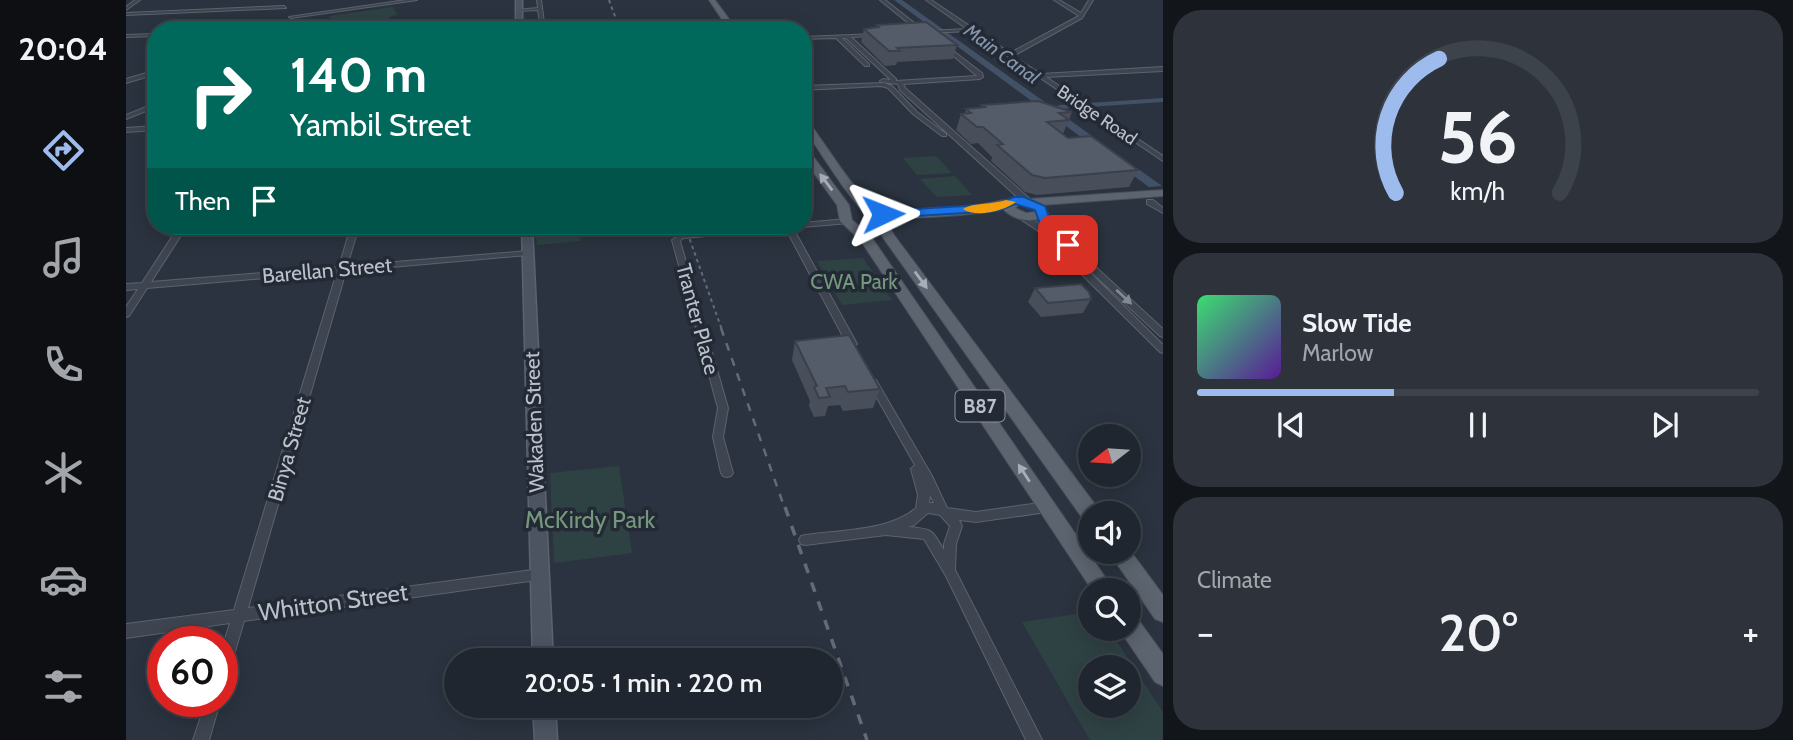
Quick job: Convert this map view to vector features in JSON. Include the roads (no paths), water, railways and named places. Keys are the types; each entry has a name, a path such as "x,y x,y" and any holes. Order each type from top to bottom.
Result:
{"main road":[{"path":"704,0 719,21"},
{"path":"712,0 727,21"},
{"path":"812,133 860,200 878,218 1002,212 1018,215 1042,214 1158,197"},
{"path":"812,162 843,205 848,220 866,229 878,218 988,208 1010,202 1158,197"},
{"path":"1010,202 1009,209 1018,215"},
{"path":"1028,202 1039,206 1042,214"},
{"name":"B87","path":"878,218 888,236 1081,501"},
{"name":"B87","path":"848,220 866,238 1096,578"},
{"path":"1128,564 1163,612"},
{"path":"1140,641 1163,674"}],"street":[{"path":"126,11 138,0"},
{"path":"277,0 291,21"},
{"path":"291,17 415,0"},
{"path":"519,0 519,21"},
{"path":"539,0 542,21"},
{"path":"812,87 980,77 980,74 882,0"},
{"name":"Bridge Road","path":"928,0 1163,159"},
{"path":"1056,0 1083,13"},
{"path":"1009,56 1083,13 1091,0"},
{"path":"126,11 284,7"},
{"path":"519,10 541,9"},
{"path":"911,33 969,30"},
{"path":"812,37 887,34"},
{"path":"126,36 147,35"},
{"path":"837,36 1028,202"},
{"path":"847,36 892,83 915,113 951,141"},
{"path":"1039,76 1163,69"},
{"path":"126,81 147,75"},
{"path":"126,117 147,109"},
{"path":"939,124 936,125 937,128 1014,198 1010,202"},
{"path":"126,130 147,129"},
{"path":"1158,197 1163,211"},
{"path":"1042,214 1049,228 1163,334"},
{"path":"1018,215 1040,228 1163,350"},
{"path":"812,224 848,220"},
{"path":"126,314 177,235"},
{"name":"Binya Street","path":"237,626 352,235"},
{"name":"Wakaden Street","path":"527,235 543,648"},
{"name":"Tranter Place","path":"692,235 681,236 676,240 723,408 718,437 727,473"},
{"path":"794,235 856,351"},
{"name":"Barellan Street","path":"126,287 528,253"},
{"path":"1128,316 1143,315"},
{"path":"869,375 945,512 954,522 949,553 950,572"},
{"path":"909,446 923,487 918,525 950,572 1034,740"},
{"path":"886,530 932,508 976,517 1047,507"},
{"path":"806,540 886,530 927,535 941,540 976,517"},
{"name":"Whitton Street","path":"126,631 540,575"},
{"path":"201,740 208,717"},
{"path":"545,718 546,740"}],"water":[{"path":"894,0 902,0 1162,186 1149,187"}],"waterway":[{"path":"1059,107 1163,100"}],"railway":[{"path":"609,0 617,21"},
{"path":"688,235 722,330"},
{"path":"721,328 785,509"},
{"path":"785,507 867,740"}],"water label":[{"name":"Main Canal","path":"1002,54"}],"park label":[{"name":"CWA Park","path":"854,281"},
{"name":"McKirdy Park","path":"590,519"}]}
